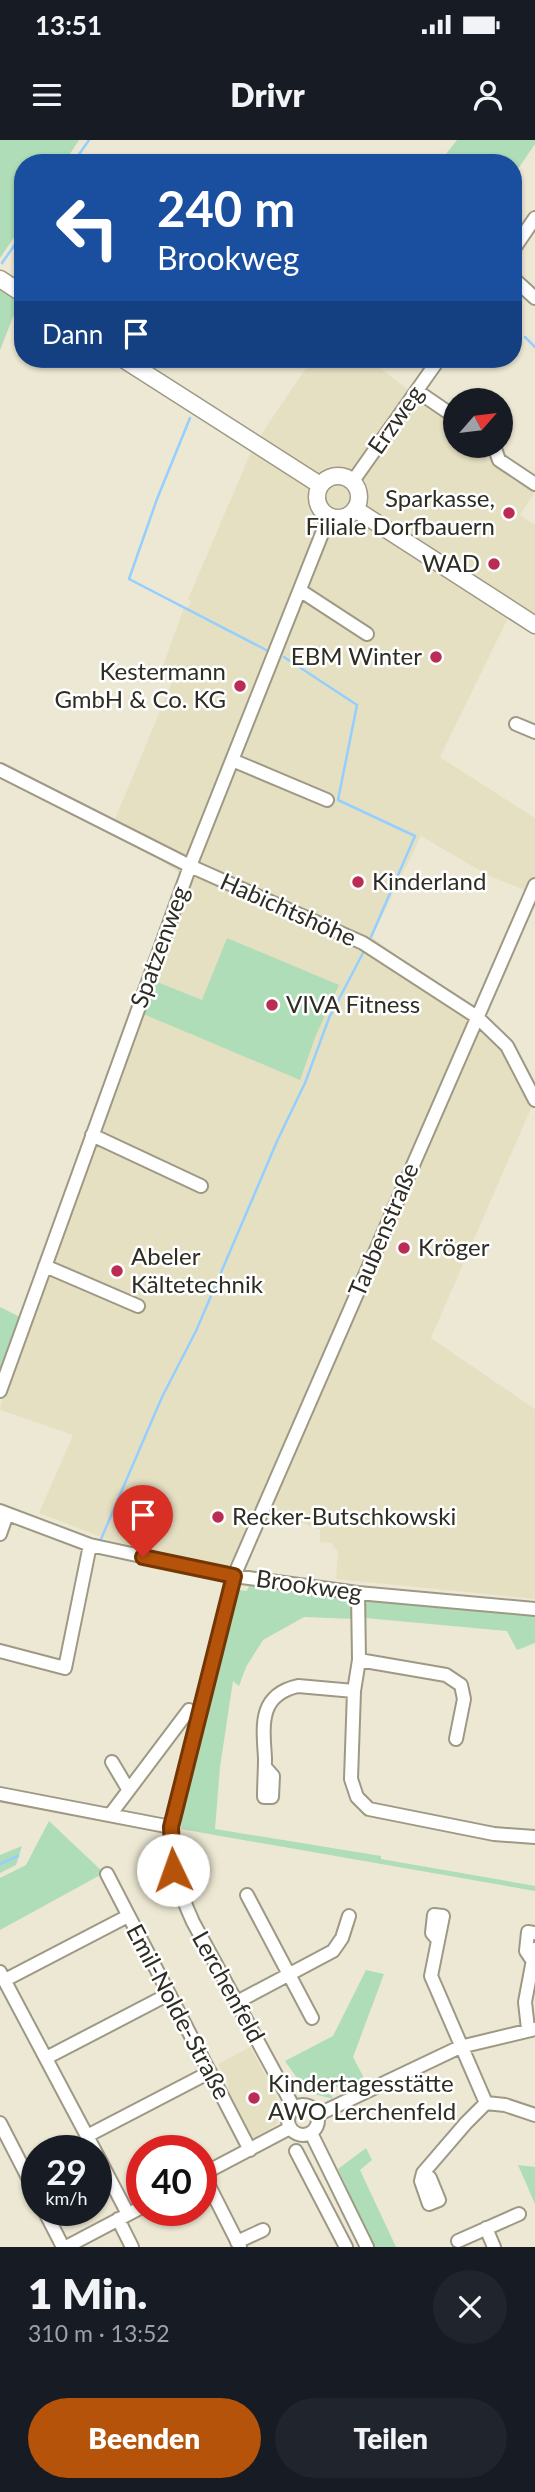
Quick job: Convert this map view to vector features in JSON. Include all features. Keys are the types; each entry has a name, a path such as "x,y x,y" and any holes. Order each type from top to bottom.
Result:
{"main road":[{"path":"137,368 320,485"},
{"path":"335,475 348,477 353,481 359,492 355,509 343,517 329,516 317,500 320,485 335,475"},
{"path":"355,509 535,625"}],"street":[{"path":"522,237 535,218"},
{"path":"522,286 535,298"},
{"name":"Erzweg","path":"353,481 433,368"},
{"path":"417,391 443,409"},
{"path":"498,458 535,484"},
{"name":"Spatzenweg","path":"0,1391 190,866 329,516"},
{"path":"300,591 367,634"},
{"path":"516,724 535,732"},
{"path":"232,760 327,800"},
{"name":"Habichtshöhe","path":"0,770 190,866 363,943 477,1017 507,1046 535,1100"},
{"name":"Taubenstraße","path":"234,1576 535,885"},
{"path":"92,1135 201,1186"},
{"path":"46,1266 138,1306"},
{"name":"Brookweg","path":"0,1534 3,1513 90,1545 234,1576 358,1593 535,1609"},
{"path":"0,1651 65,1668 90,1545"},
{"name":"Lerchenfeld","path":"234,1576 171,1827 173,1870 193,1922 294,2108"},
{"path":"358,1593 359,1660 354,1691 351,1783 357,1797 369,1809 495,1834 535,1838"},
{"path":"359,1660 446,1675 461,1685 464,1699 456,1739"},
{"path":"265,1767 263,1724 270,1702 289,1688 298,1686 354,1691"},
{"path":"110,1815 188,1710"},
{"path":"112,1762 128,1789"},
{"path":"0,1794 171,1827"},
{"name":"Emil-Nolde-Straße","path":"107,1874 250,2150"},
{"path":"247,1895 312,2018"},
{"path":"87,2135 2,1976 128,1916"},
{"path":"237,2001 333,1951 339,1945 349,1916"},
{"path":"317,2115 460,2047 532,2029 525,2002 534,1955 526,1951 528,1932 535,1933"},
{"path":"438,1940 431,1976 485,2104"},
{"path":"46,2058 169,1994"},
{"path":"90,2135 210,2072"},
{"path":"423,2173 485,2104 505,2105 535,2115"},
{"path":"304,2105 317,2115 318,2125 311,2133 302,2136 290,2129 288,2117 294,2108 304,2105"},
{"path":"0,2123 21,2164"},
{"path":"217,2167 290,2129"},
{"path":"311,2133 366,2247"},
{"path":"296,2151 346,2247"},
{"path":"314,2182 322,2157"},
{"path":"112,2191 132,2247"},
{"path":"217,2203 239,2245 263,2230"},
{"path":"458,2241 520,2214"},
{"path":"53,2226 65,2247 126,2215"},
{"path":"486,2228 494,2247"}],"shaded area":[{"path":"306,368 380,368 443,414 443,458 497,458 535,488 520,515 535,525 535,624 512,610 440,757 535,818 535,885 532,893 487,875 421,836 372,937 477,1017 535,1099 431,1338 535,1409 535,1599 336,1579 338,1552 331,1543 320,1542 320,1530 263,1507 224,1574 151,1550 109,1540 39,1513 73,1435 0,1410 0,1391 185,877 112,826 175,675 162,668 184,608 187,610 191,601 188,599 251,452 254,453 262,433"},
{"name":"Kindertagesstätte AWO Lerchenfeld","path":"250,2047 273,2089 280,2108 277,2124 253,2140 226,2087 229,2085 218,2064"}],"green space":[{"path":"0,140 79,140 70,154 14,154 14,237 0,258"},
{"path":"457,140 535,140 522,163 522,154 446,154"},
{"path":"0,290 14,299 14,315 0,350"},
{"path":"227,938 339,985 316,1035 300,1080 141,1013 152,980 202,1000"},
{"path":"0,1307 20,1317 0,1372"},
{"path":"252,1578 358,1593 354,1619 304,1617 263,1640 246,1667 239,1686 233,1681 220,1767 215,1829 381,1856 381,1859 535,1886 535,1891 181,1829 184,1800 239,1590 247,1591"},
{"path":"367,1594 535,1613 535,1643 517,1650 507,1631 365,1618"},
{"path":"49,1821 104,1873 0,1930 0,1878 26,1865"},
{"path":"22,1846 16,1865 0,1873 0,1855"},
{"path":"366,1970 384,1974 353,2057 367,2084 347,2093 343,2084 329,2090 333,2099 307,2092 285,2061 333,2036"},
{"path":"366,2148 372,2160 360,2170 396,2247 374,2247 338,2169"},
{"path":"518,2165 535,2167 535,2204"}],"waterway":[{"path":"79,154 89,140"},
{"path":"2,263 14,246"},
{"path":"525,337 535,347"},
{"path":"190,418 157,499 129,579 272,653"},
{"path":"284,657 357,705 338,800 415,836 371,937"},
{"path":"101,1539 162,1397 196,1331 278,1139 305,1083 329,1018 363,953"},
{"path":"0,1864 18,1856"}],"place":[{"name":"Sparkasse, Filiale Dorfbauern","path":"509,513"},
{"name":"WAD","path":"494,564"},
{"name":"EBM Winter","path":"436,657"},
{"name":"Kestermann GmbH & Co. KG","path":"240,686"},
{"name":"Kinderland","path":"358,882"},
{"name":"VIVA Fitness","path":"272,1005"},
{"name":"Kröger","path":"404,1248"},
{"name":"Abeler Kältetechnik","path":"117,1271"},
{"name":"Recker-Butschkowski","path":"218,1517"},
{"name":"Kindertagesstätte AWO Lerchenfeld","path":"254,2098"}],"route":[{"path":"143,1557 234,1576 171,1827 173,1870"}]}
